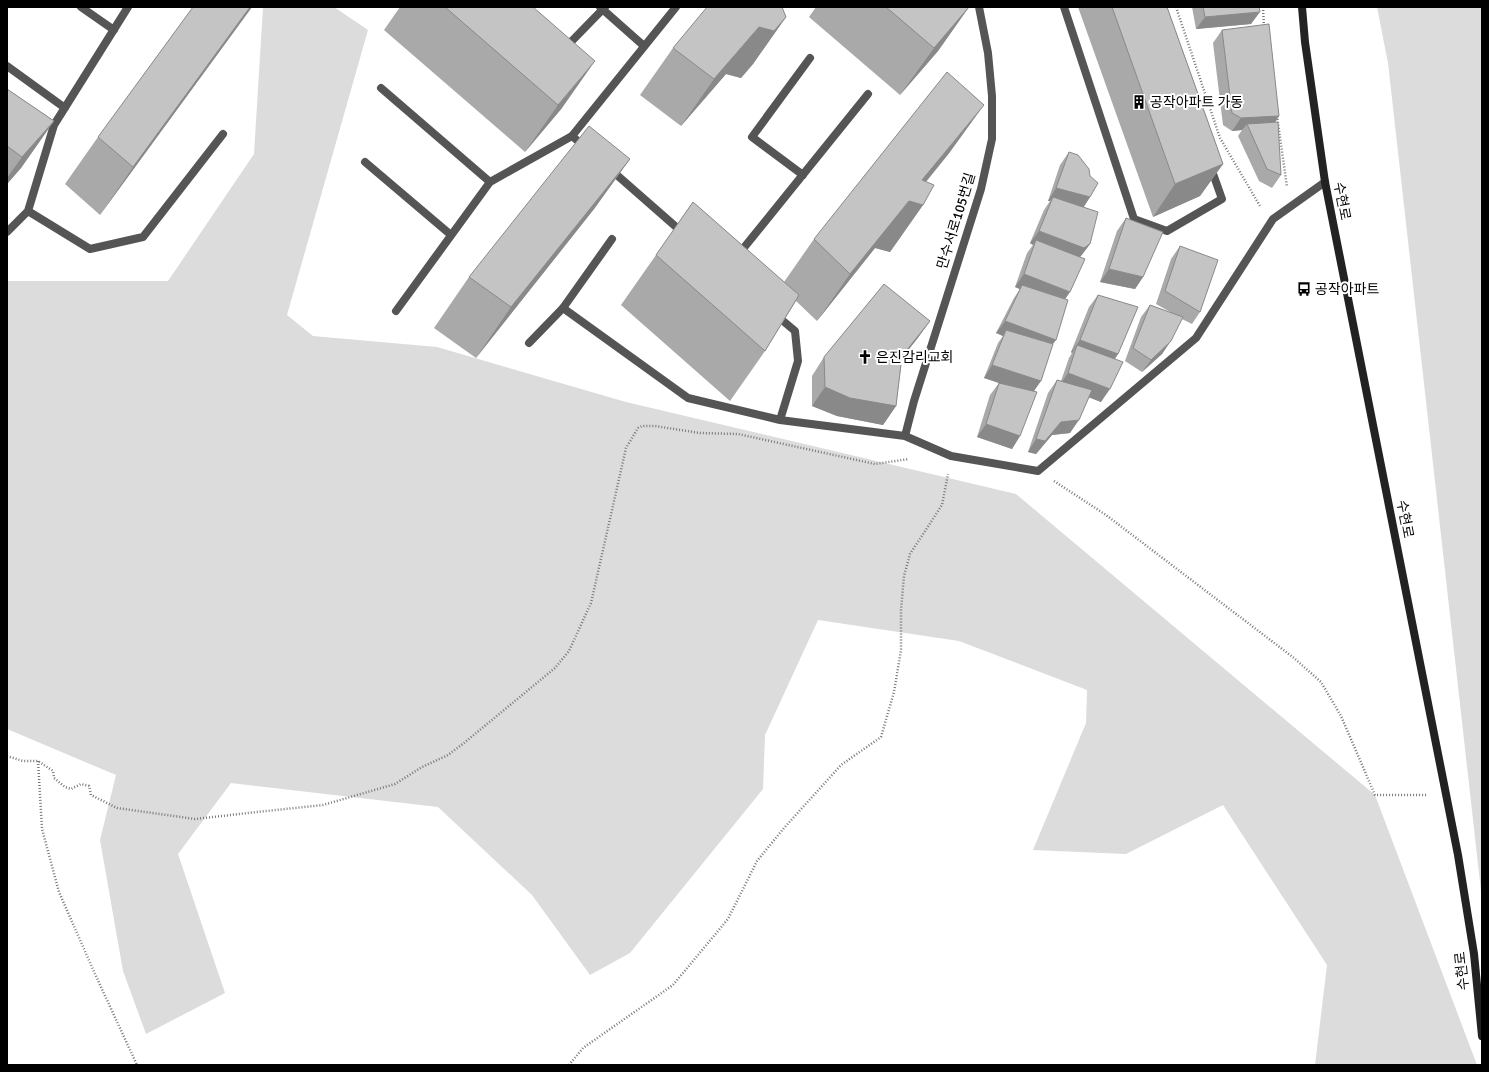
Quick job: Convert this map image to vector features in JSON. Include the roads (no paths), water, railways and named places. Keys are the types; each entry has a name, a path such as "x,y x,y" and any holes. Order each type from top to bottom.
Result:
{"street":[{"path":"81,7 114,30"},
{"path":"7,232 28,211 54,125 128,7"},
{"path":"396,311 490,182 572,136 676,7"},
{"name":"만수서로105번길","path":"905,436 914,400 981,189 992,139 992,96 988,52 979,7"},
{"path":"1064,7 1134,219 1167,231 1222,199 1209,162"},
{"name":"수현로","path":"1302,7 1305,42 1325,182 1458,855 1474,954 1482,1036"},
{"path":"560,53 603,8 644,46"},
{"path":"803,175 752,137 810,58"},
{"path":"7,66 65,108"},
{"path":"381,88 490,182"},
{"path":"735,259 868,94"},
{"path":"28,211 90,249 143,237 223,134"},
{"path":"572,136 590,151"},
{"path":"365,162 451,235"},
{"path":"602,162 690,240"},
{"path":"563,308 688,398 780,420 905,436 952,456 1038,471 1196,338 1273,219 1325,182"},
{"path":"529,343 563,308 612,239"},
{"path":"772,311 795,331 798,361 780,420"}],"place":[{"name":"공작아파트 가동","path":"1139,102"},
{"name":"공작아파트","path":"1304,289"},
{"name":"은진감리교회","path":"865,357"}]}
